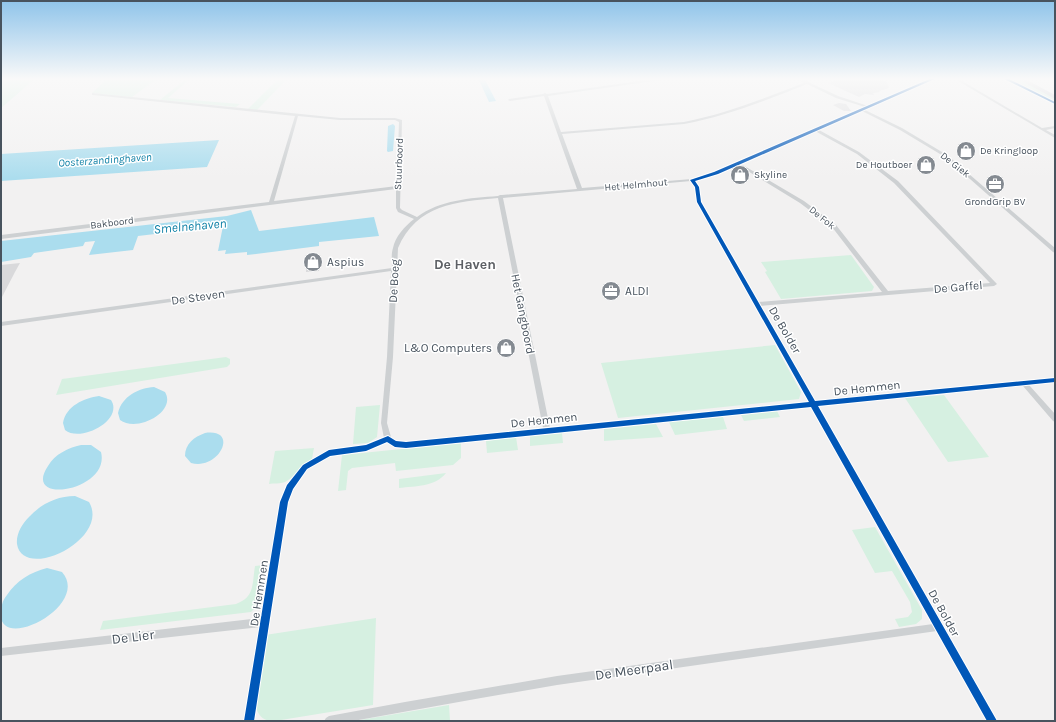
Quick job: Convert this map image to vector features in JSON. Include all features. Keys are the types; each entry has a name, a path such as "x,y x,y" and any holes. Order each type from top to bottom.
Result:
{"street":[{"name":"Stuurboord","path":"273,112 340,119 395,119 401,121 398,208 400,211 416,218"},
{"path":"551,112 580,190"},
{"path":"559,133 684,123 705,120 730,112"},
{"path":"692,180 710,176 860,112"},
{"name":"De Giek","path":"871,112 901,128 946,156 1055,251"},
{"path":"1013,112 1055,137"},
{"path":"270,202 297,114"},
{"path":"1043,129 1055,127"},
{"name":"De Gaffel","path":"758,304 994,284 896,182 858,153 816,130"},
{"name":"De Fok","path":"739,164 818,212 834,226 886,293"},
{"name":"Het Helmhout","path":"500,196 692,180"},
{"name":"De Bolder","path":"692,180 697,188 699,202 815,404 992,721"},
{"name":"Bakboord","path":"1,237 398,187"},
{"name":"De Boeg","path":"388,439 384,423 390,357 395,248 399,237 416,218 446,203 500,196"},
{"name":"Het Gangboord","path":"500,196 547,431"},
{"name":"De Steven","path":"1,324 394,269"},
{"name":"De Hemmen","path":"249,721 284,502 290,487 305,467 329,453 366,448 388,439 395,444 406,445 1055,380"},
{"path":"1024,383 1055,419"},
{"name":"De Lier","path":"1,652 266,622"},
{"name":"De Meerpaal","path":"329,721 396,707 553,682 940,627"}],"green space":[{"path":"851,255 874,287 872,291 781,299 765,272 767,271 761,262"},
{"path":"775,345 801,392 799,399 618,418 601,363"},
{"path":"226,357 230,359 230,364 227,367 56,395 62,379"},
{"path":"944,395 989,457 948,462 905,398"},
{"path":"380,405 377,437 368,443 353,444 356,407"},
{"path":"777,411 780,417 744,421 741,415"},
{"path":"723,417 727,429 675,435 669,422"},
{"path":"656,424 663,437 604,441 604,429"},
{"path":"562,433 563,443 530,446 530,436"},
{"path":"516,437 518,450 487,453 486,441"},
{"path":"461,443 461,458 453,465 396,471 395,463 352,468 348,471 346,490 338,491 342,455"},
{"path":"314,448 312,459 292,478 283,483 269,484 275,451"},
{"path":"446,473 442,478 425,485 399,488 399,479"},
{"path":"875,527 922,610 922,619 916,624 899,627 895,619 908,617 912,612 910,602 892,571 875,573 852,530"},
{"path":"264,565 258,605 251,612 100,630 103,621 236,604 247,598 250,594 255,566"},
{"path":"376,618 373,705 275,721 265,720 261,717 256,708 265,635"},
{"path":"449,705 450,721 354,721"}],"water":[{"path":"393,124 395,126 393,151 388,152 388,126"},
{"name":"Oosterzandinghaven","path":"219,140 207,167 1,181 1,154"},
{"name":"Smelnehaven","path":"251,210 259,231 374,217 379,236 319,242 319,246 247,255 247,252 225,254 226,250 218,251 223,226 138,236 133,250 89,255 95,241 85,242 83,246 34,253 31,257 1,262 1,241 227,216"},
{"path":"154,387 165,392 167,399 165,407 161,413 145,422 136,424 127,423 120,420 118,413 123,402 127,398 137,391"},
{"path":"99,396 111,400 113,408 112,415 106,422 99,427 81,434 72,433 65,430 63,423 65,417 76,404"},
{"path":"205,433 216,433 222,437 222,449 217,456 210,461 201,464 191,463 185,456 188,445 194,439"},
{"path":"81,445 91,445 101,452 100,465 93,476 82,484 68,489 56,489 46,486 43,478 48,466 54,458 62,452"},
{"path":"75,496 89,502 92,516 88,530 77,542 64,551 48,557 34,559 23,555 17,544 17,537 26,520 39,508 56,499"},
{"path":"47,568 62,572 68,585 65,598 55,610 42,620 28,626 15,629 5,625 1,615 2,607 4,600 11,590 19,581 35,572"}],"building":[{"name":"Aspius","path":"319,254 319,271 306,272 307,257"},
{"path":"20,263 15,272 1,299 1,265"}],"cycle path":[{"path":"857,112 716,173 692,180 697,187 699,202 992,721"},
{"path":"249,721 284,502 290,487 305,467 329,453 366,448 388,439 395,444 406,445 1055,380"}],"place":[{"name":"De Kringloop","path":"966,151"},
{"name":"De Houtboer","path":"926,165"},
{"name":"Skyline","path":"740,175"},
{"name":"GrondGrip BV","path":"995,184"},
{"name":"Aspius","path":"313,262"},
{"name":"ALDI","path":"611,291"},
{"name":"L&O Computers","path":"506,348"}],"district":[{"name":"De Haven","path":"465,264"}]}
